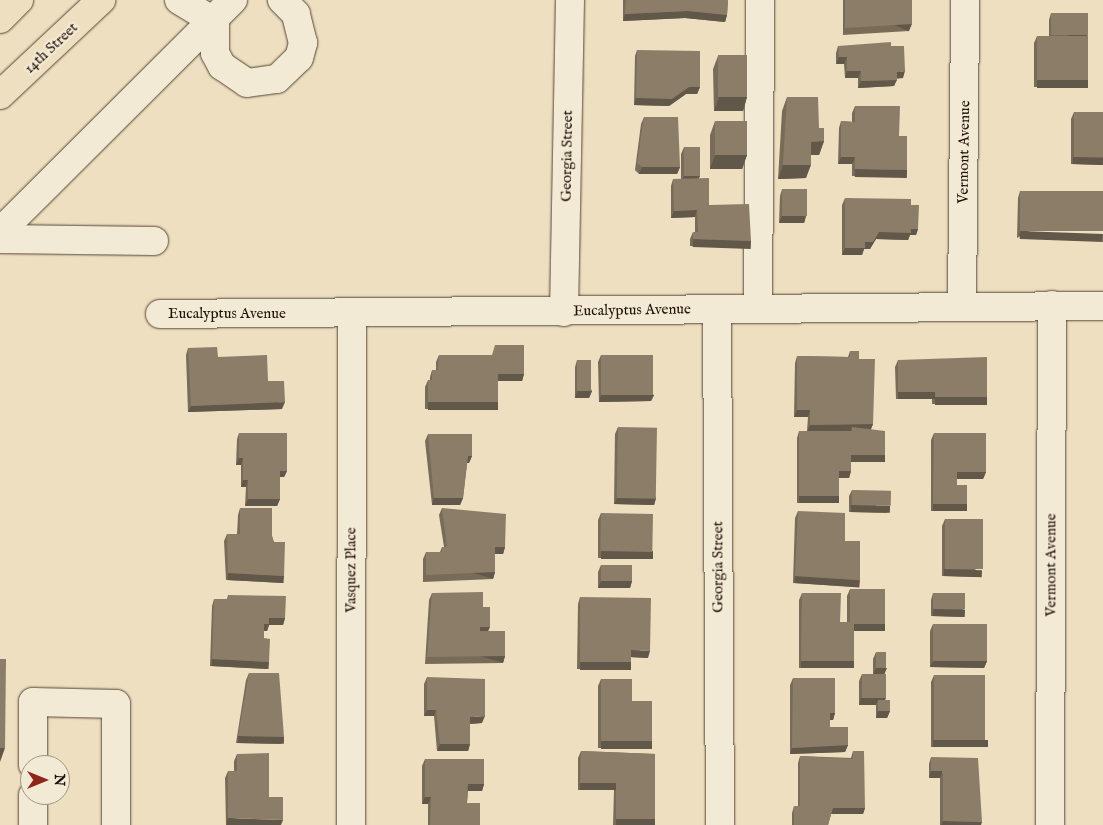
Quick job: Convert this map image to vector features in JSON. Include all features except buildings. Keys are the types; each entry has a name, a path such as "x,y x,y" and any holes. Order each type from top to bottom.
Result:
{"main road":[{"path":"0,19 19,0"},
{"name":"14th Street","path":"0,95 101,0"}],"street":[{"path":"180,0 215,22"},
{"path":"0,232 215,22 233,0"},
{"path":"215,22 214,53 222,66 247,83 278,79 299,58 303,43 296,14 282,0"},
{"name":"Georgia Street","path":"564,312 570,0"},
{"path":"758,308 760,0"},
{"name":"Vermont Avenue","path":"962,304 965,0"},
{"path":"0,239 154,241"},
{"name":"Eucalyptus Avenue","path":"160,314 564,312 962,304 1103,306"},
{"name":"Vermont Avenue","path":"1050,825 1052,305"},
{"name":"Georgia Street","path":"717,309 720,825"},
{"name":"Vasquez Place","path":"351,825 352,314"},
{"path":"33,755 33,702 116,704 116,825"},
{"path":"33,805 33,825"}]}
